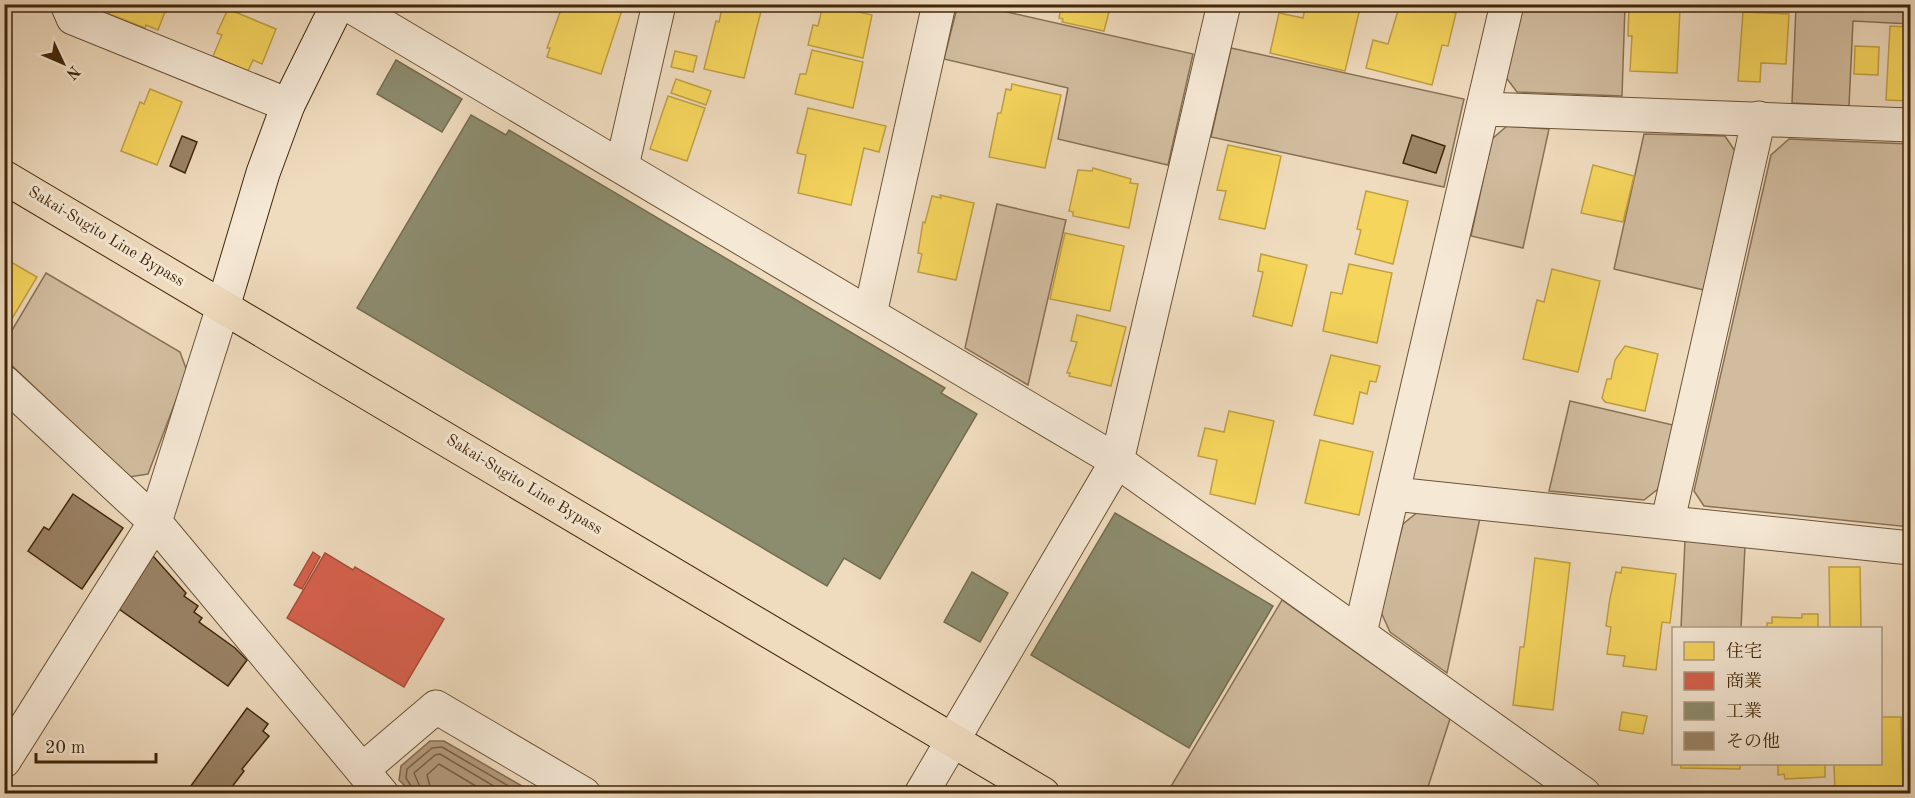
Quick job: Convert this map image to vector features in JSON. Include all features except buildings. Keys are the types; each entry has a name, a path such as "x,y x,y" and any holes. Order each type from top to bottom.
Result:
{"main road":[{"name":"Sakai-Sugito Line Bypass","path":"4,177 1043,794"}],"street":[{"path":"67,4 73,18 288,105"},
{"path":"4,761 155,522 263,173 288,105 338,4"},
{"path":"347,4 1117,461 1584,794"},
{"path":"622,166 659,4"},
{"path":"870,314 939,4"},
{"path":"921,794 1117,461 1224,4"},
{"path":"1360,633 1507,4"},
{"path":"1484,109 1911,125"},
{"path":"1668,520 1759,118"},
{"path":"4,382 155,522 372,782 436,707 584,794"},
{"path":"1394,494 1668,520 1911,548"}],"shaded area":[{"path":"958,4 976,5 1193,54 1168,165 1058,139 1068,88 944,59"},
{"path":"1522,5 1625,5 1622,96 1517,92 1505,76"},
{"path":"1853,5 1910,5 1910,24 1853,21 1849,106 1792,103 1796,6 1853,8"},
{"path":"1231,48 1464,99 1444,187 1211,137"},
{"path":"1507,126 1549,129 1523,248 1471,236 1492,139"},
{"path":"1644,134 1725,136 1735,151 1704,290 1614,269"},
{"path":"1789,139 1910,144 1910,527 1704,506 1694,491 1771,155"},
{"path":"997,204 1066,220 1028,385 965,348"},
{"path":"46,273 180,352 187,371 148,474 129,477 5,359 5,342"},
{"path":"1570,401 1673,425 1658,489 1644,500 1549,491"},
{"path":"1419,511 1480,518 1447,673 1390,632 1381,612 1403,524"},
{"path":"1685,540 1745,546 1741,627 1681,627"},
{"path":"1282,600 1450,719 1426,793 1167,793"}],"water":[{"path":"430,741 444,741 534,793 412,793 399,780 401,766"}]}
